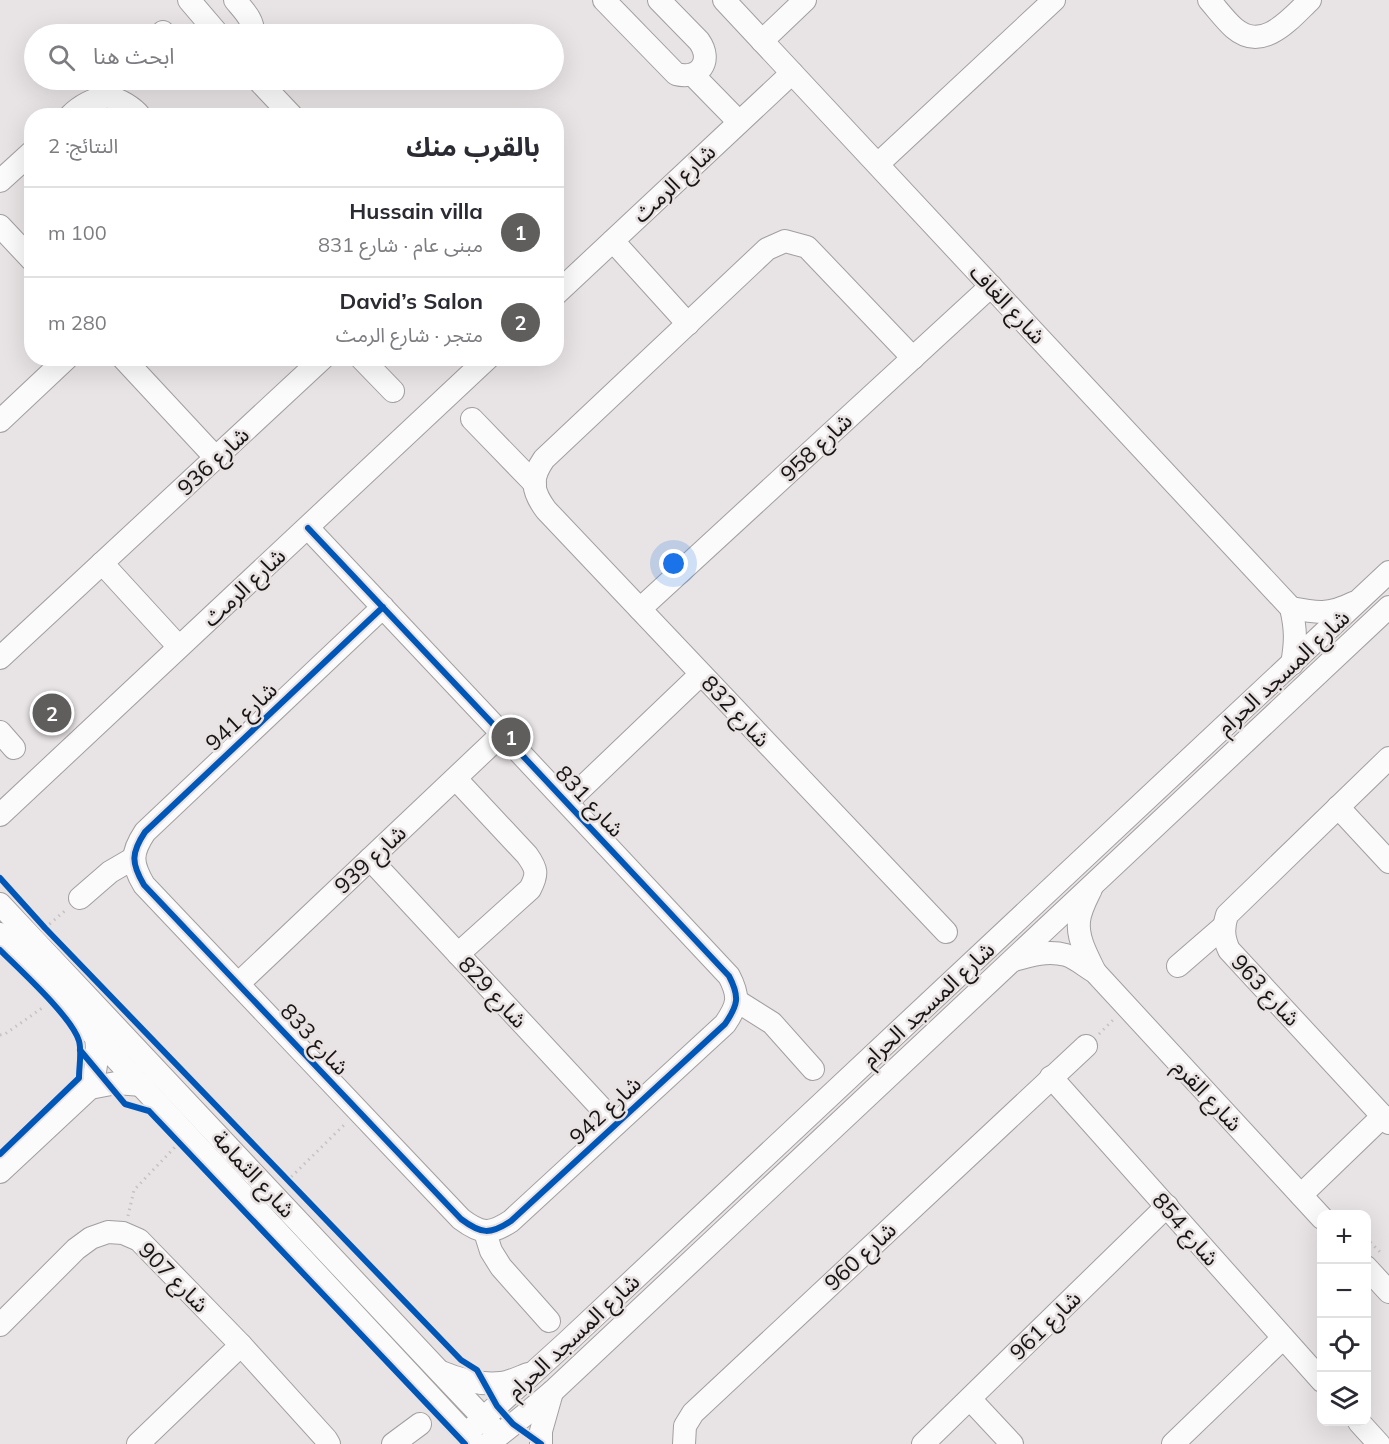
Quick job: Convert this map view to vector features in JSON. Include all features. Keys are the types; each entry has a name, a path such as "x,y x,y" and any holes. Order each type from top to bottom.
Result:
{"street":[{"path":"189,0 209,24"},
{"path":"235,0 252,24"},
{"path":"603,0 676,74 693,75 704,63 703,48 659,0"},
{"name":"شارع الغاف","path":"724,0 1291,608"},
{"path":"762,41 805,0"},
{"path":"878,164 1054,0"},
{"path":"1209,0 1236,30 1253,37 1272,34 1280,29 1310,0"},
{"name":"شارع الرمث","path":"564,287 792,73"},
{"path":"693,75 739,122"},
{"path":"78,108 110,90"},
{"path":"114,90 122,101 132,108"},
{"path":"267,90 284,108"},
{"path":"0,181 24,159"},
{"path":"0,226 24,252"},
{"path":"613,241 688,324"},
{"path":"535,484 536,471 544,459 767,249 785,241 807,247 913,358"},
{"name":"شارع 958","path":"640,609 991,286"},
{"path":"0,422 59,366"},
{"path":"130,366 216,458"},
{"name":"شارع 936","path":"0,658 314,366"},
{"path":"369,366 393,391"},
{"name":"شارع الرمث","path":"0,815 480,366"},
{"path":"472,419 535,484"},
{"name":"شارع 832","path":"535,484 537,498 546,510 946,932"},
{"name":"شارع 831","path":"308,528 729,976 735,988 737,1001"},
{"path":"102,563 179,647"},
{"name":"شارع المسجد الحرام","path":"485,1435 535,1372 1389,573"},
{"path":"1292,664 1296,645 1291,608 1315,613 1338,610 1360,600"},
{"name":"شارع 941","path":"134,858 137,845 145,832 383,607"},
{"name":"شارع المسجد الحرام","path":"485,1435 526,1414 552,1392 1389,607"},
{"path":"567,802 701,674"},
{"name":"شارع 939","path":"238,984 502,734"},
{"name":"شارع 963","path":"1301,1195 1386,1119 1229,950 1224,939 1223,927 1227,915 1389,758"},
{"path":"456,778 527,855 536,873 535,881 530,889 458,954"},
{"path":"1338,807 1389,862"},
{"path":"80,898 110,872 134,858"},
{"name":"شارع 833","path":"134,858 136,872 144,885 461,1219 473,1228 485,1232"},
{"name":"شارع 829","path":"370,859 616,1124"},
{"name":"شارع القرم","path":"1094,883 1078,922 1081,942 1095,972"},
{"name":"شارع الثمامة","path":"0,904 42,931 280,1187 439,1371 485,1435"},
{"path":"1178,966 1223,927"},
{"name":"شارع الثمامة","path":"0,934 302,1257 485,1435"},
{"name":"شارع القرم","path":"1011,961 1033,954 1051,952 1068,956 1095,972 1317,1213"},
{"path":"737,1001 772,1023 813,1069"},
{"name":"شارع 942","path":"485,1232 499,1229 511,1221 725,1024 734,1011 737,1001"},
{"path":"0,1172 90,1088 97,1063 96,1036"},
{"name":"شارع 960","path":"684,1444 685,1426 693,1413 1086,1046"},
{"name":"شارع 854","path":"1051,1077 1317,1375"},
{"path":"90,1088 116,1083 141,1084"},
{"name":"شارع 961","path":"923,1444 1167,1206"},
{"name":"شارع 907","path":"0,1325 76,1249 92,1238 108,1232 123,1233 139,1240 241,1345 329,1444"},
{"path":"485,1232 491,1251 501,1267 549,1321"},
{"path":"1374,1261 1389,1292"},
{"path":"1173,1444 1283,1338"},
{"path":"138,1444 241,1345"},
{"path":"439,1371 458,1379 477,1383 500,1383 535,1372"},
{"path":"541,1444 541,1431 552,1392"},
{"path":"970,1399 1012,1444"},
{"path":"393,1444 420,1424"},
{"path":"1363,1426 1379,1444"}],"path":[{"path":"42,931 80,898"},
{"path":"0,1035 5,1034 58,995"},
{"path":"280,1187 358,1111"},
{"path":"123,1233 134,1190 187,1135"},
{"path":"280,1172 280,1187"},
{"path":"280,1187 296,1189"}],"cycle path":[{"path":"308,528 361,584 414,640 729,976 735,990 735,1006 725,1024 511,1221 497,1229 486,1231 474,1228 461,1219 144,885 134,858 137,846 145,832 383,607"},
{"path":"0,878 45,928 461,1360 477,1370 497,1406 513,1424 541,1444"},
{"path":"0,950 66,1019 79,1041 80,1054 79,1078 0,1154"},
{"path":"80,1050 125,1104 149,1111 465,1444"}],"place":[{"name":"David’s Salon","path":"52,713"},
{"name":"Hussain villa","path":"511,737"}]}
